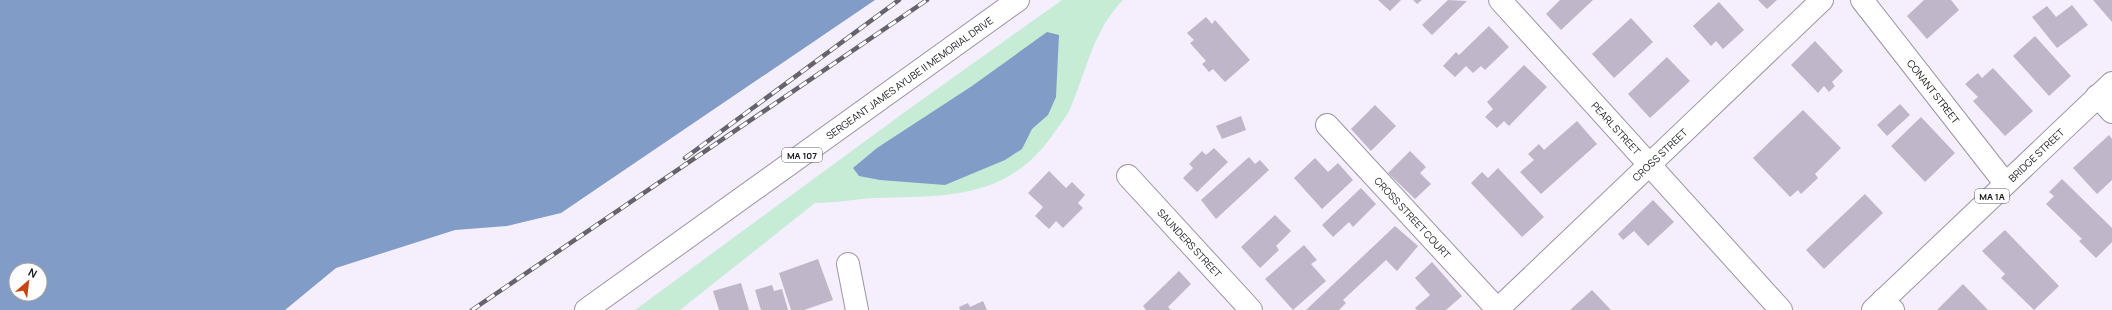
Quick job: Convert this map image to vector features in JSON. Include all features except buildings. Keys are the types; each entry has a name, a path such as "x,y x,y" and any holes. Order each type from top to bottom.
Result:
{"main road":[{"name":"SERGEANT JAMES AYUBE II MEMORIAL DRIVE","path":"586,310 1018,0"},
{"name":"PEARL STREET","path":"1500,0 1781,310"},
{"name":"CROSS STREET","path":"1498,310 1822,0"},
{"name":"CONANT STREET","path":"1862,0 2005,183"},
{"name":"BRIDGE STREET","path":"1883,307 2005,183 2107,97"},
{"name":"CROSS STREET COURT","path":"1327,125 1498,310"},
{"name":"SAUNDERS STREET","path":"1128,176 1251,310"},
{"path":"848,264 857,310"}],"green space":[{"path":"1062,0 1123,0 1104,25 1097,39 1069,111 1054,133 1036,155 1017,171 996,182 974,190 951,194 815,203 680,310 635,310 909,109"}],"water":[{"path":"0,0 875,0 561,213 507,226 455,230 336,268 285,310 0,310"},
{"path":"1047,32 1059,35 1056,97 1048,115 1032,129 1022,149 1005,160 945,185 880,180 859,176 853,168 877,148 972,86"}],"railway":[{"path":"685,158 899,0"},
{"path":"472,310 927,0"}]}
